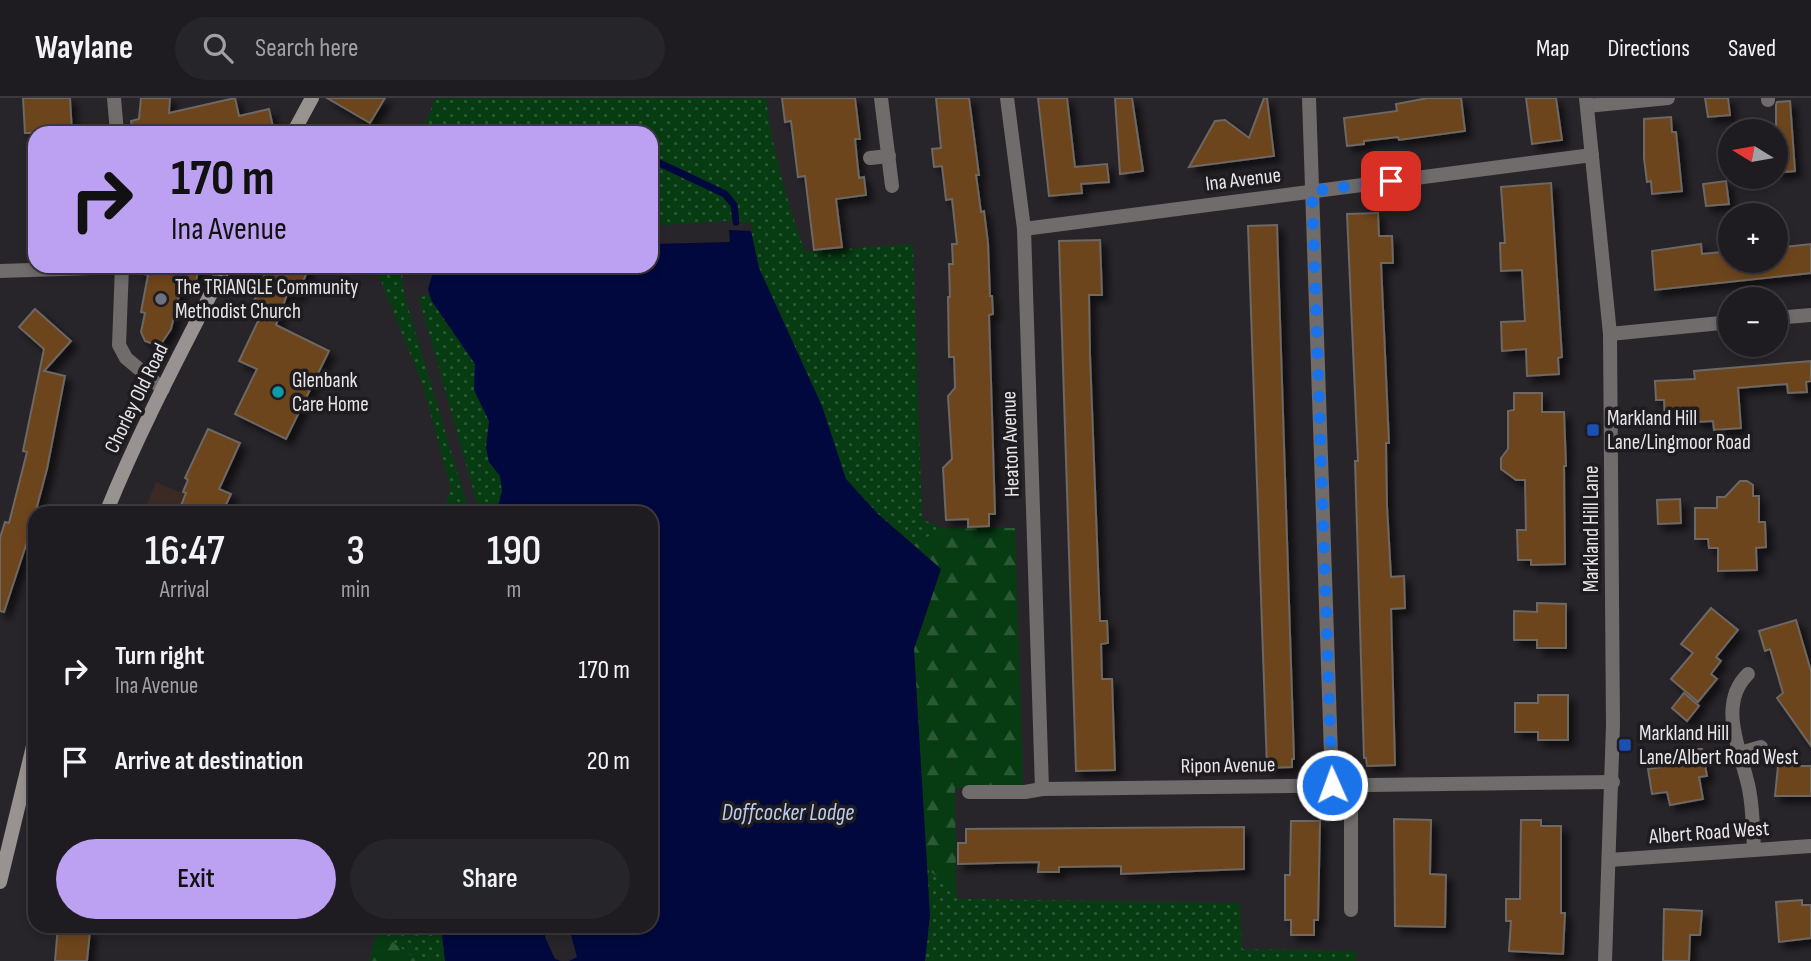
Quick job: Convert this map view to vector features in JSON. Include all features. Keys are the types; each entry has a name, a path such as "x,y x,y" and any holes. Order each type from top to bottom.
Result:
{"main road":[{"path":"297,126 312,98"},
{"name":"Chorley Old Road","path":"109,506 163,389 221,273"},
{"path":"0,882 28,767"}],"street":[{"path":"114,98 116,126"},
{"path":"881,98 892,186"},
{"name":"Heaton Avenue","path":"1007,98 1024,229 1042,789"},
{"path":"1309,98 1332,785"},
{"path":"1587,102 1668,98"},
{"name":"Markland Hill Lane","path":"1587,102 1610,334 1613,782 1605,961"},
{"name":"Ina Avenue","path":"1024,229 1592,155"},
{"path":"870,158 889,156"},
{"path":"0,271 28,270"},
{"path":"122,273 119,345 126,358 163,389"},
{"path":"1788,317 1811,315"},
{"path":"1610,334 1718,324"},
{"path":"1748,674 1740,682 1733,702 1734,726 1751,799 1754,850"},
{"path":"1740,753 1761,747"},
{"name":"Ripon Avenue","path":"969,792 1613,782"},
{"path":"1351,785 1352,910"},
{"name":"Albert Road West","path":"1609,860 1811,846"}],"shaded area":[{"path":"156,482 213,506 146,506"}],"green space":[{"path":"435,98 766,98 781,176 805,252 913,244 922,519 942,528 914,545 867,504 846,478 838,461 822,407 767,290 753,243 752,223 724,221 658,226 658,126 425,126"},
{"path":"378,273 403,273 406,301 466,506 445,506 451,489 423,386"},
{"path":"430,294 431,300 475,364 474,390 489,421 486,448 489,462 500,476 502,491 498,506 476,506 419,298"},
{"path":"942,528 1015,528 1023,786 955,788 956,890 927,869 914,649 941,569 914,545"},
{"path":"927,869 956,890 957,899 1240,903 1242,949 1356,951 1356,961 925,961 930,918"},
{"path":"376,933 381,933 418,961 369,961"},
{"path":"381,933 442,933 445,961 418,961"}],"water":[{"name":"Doffcocker Lodge","path":"729,230 751,231 759,268 822,406 846,479 878,514 941,569 914,649 930,915 925,961 569,961 577,957 572,933 658,933 658,506 498,506 502,491 500,476 489,462 486,448 489,421 474,390 475,364 431,300 428,289 433,273 658,273 658,244 730,242"},
{"path":"442,933 545,933 555,959 561,961 445,961"}],"building":[{"path":"23,98 70,98 72,126 28,126 28,133 25,133"},
{"path":"141,98 170,98 169,113 235,98 239,116 269,109 273,126 132,126 131,121 139,119"},
{"path":"327,98 385,98 370,123"},
{"path":"782,98 855,98 860,139 855,139 859,178 864,177 866,195 836,199 842,247 814,250 805,176 798,177 791,121 785,122"},
{"path":"936,98 969,98 979,175 976,175 988,243 993,314 989,315 995,514 989,514 989,526 968,527 968,519 946,520 943,468 952,459 948,396 955,388 954,357 949,357 949,264 953,264 952,244 957,244 952,199 946,200 942,166 934,167 932,149 941,148"},
{"path":"1038,98 1067,98 1075,167 1107,164 1109,182 1081,184 1082,193 1049,196"},
{"path":"1115,98 1132,98 1143,171 1120,174"},
{"path":"1264,98 1267,98 1274,156 1189,167 1215,121 1225,120 1249,138"},
{"path":"1428,98 1461,98 1465,131 1399,140 1398,137 1364,141 1364,144 1347,146 1344,118 1397,111 1396,104"},
{"path":"1526,98 1556,98 1562,140 1532,144"},
{"path":"1705,98 1728,98 1730,115 1708,117"},
{"path":"1790,101 1795,171 1788,172 1788,119 1776,119 1777,102"},
{"path":"1671,117 1672,132 1676,132 1682,191 1652,194 1651,181 1647,182 1644,158 1644,119"},
{"path":"1718,182 1718,189 1727,189 1729,203 1706,206 1703,184"},
{"path":"1551,183 1562,357 1558,358 1559,374 1527,376 1526,349 1502,351 1501,322 1525,321 1522,270 1501,271 1500,243 1505,243 1501,187"},
{"path":"1378,213 1379,236 1392,236 1393,263 1381,263 1389,443 1386,443 1387,506 1391,577 1404,576 1405,608 1391,609 1395,765 1367,766 1364,758 1355,461 1358,461 1347,214"},
{"path":"1277,225 1294,759 1292,767 1267,768 1248,226"},
{"path":"1100,240 1102,295 1089,295 1090,355 1100,621 1107,621 1108,643 1101,644 1102,679 1112,679 1115,770 1076,771 1059,241"},
{"path":"1701,244 1702,254 1718,252 1718,273 1788,273 1788,247 1811,244 1811,273 1655,290 1652,251"},
{"name":"The TRIANGLE Community Methodist Church","path":"140,273 198,273 195,286 182,283 171,329 161,344 145,341 141,332 145,313 141,312 148,275"},
{"name":"Glenbank Care Home","path":"265,273 306,273 298,296 288,292 276,325 329,351 286,439 235,414 257,369 239,361 260,317 258,316 262,307 253,304"},
{"path":"35,309 71,341 44,371 65,376 47,469 37,506 28,506 28,539 4,612 0,611 0,538 5,522 9,523 27,452 23,451 44,349 19,327"},
{"path":"1811,361 1811,381 1806,382 1807,392 1788,393 1787,384 1738,388 1741,428 1714,430 1713,421 1698,422 1698,417 1665,420 1664,400 1656,400 1655,381 1695,379 1694,371"},
{"path":"1514,393 1542,393 1542,412 1564,412 1565,564 1531,565 1531,560 1518,560 1517,530 1526,530 1525,480 1516,480 1501,469 1501,458 1508,449 1508,411 1514,410"},
{"path":"208,429 240,443 219,489 231,494 225,506 181,506 188,480 185,478"},
{"path":"1740,481 1753,485 1753,496 1759,496 1759,522 1765,522 1766,547 1756,548 1757,570 1718,571 1718,548 1709,548 1708,539 1695,539 1695,508 1717,508 1717,497 1725,497"},
{"path":"1680,499 1681,523 1658,524 1657,500"},
{"path":"1537,603 1566,604 1566,648 1537,648 1537,640 1514,640 1514,611 1537,612"},
{"path":"1711,608 1738,630 1716,657 1721,661 1711,674 1717,679 1698,702 1671,679 1693,653 1681,644"},
{"path":"1796,620 1811,671 1811,746 1777,698 1783,693 1770,649 1765,651 1759,631"},
{"path":"1684,693 1699,706 1687,721 1672,708"},
{"path":"1538,695 1568,695 1568,740 1538,740 1538,732 1515,732 1515,703 1538,703"},
{"path":"1702,749 1707,776 1699,777 1703,799 1670,805 1667,792 1652,794 1648,769 1662,767 1659,755"},
{"path":"1778,766 1811,766 1811,796 1775,796"},
{"path":"1394,819 1431,820 1430,874 1446,875 1445,927 1395,926"},
{"path":"1521,820 1541,820 1541,826 1561,826 1561,913 1565,913 1563,954 1509,951 1511,921 1506,921 1506,899 1520,899"},
{"path":"1291,821 1320,821 1318,920 1314,920 1314,935 1291,935 1291,920 1285,920 1285,875 1290,875"},
{"path":"1244,827 1244,869 1121,874 1121,866 1059,867 1059,872 1038,872 1039,862 958,864 958,843 966,843 966,829"},
{"path":"1802,900 1802,905 1811,905 1811,938 1779,942 1776,902"},
{"path":"1664,909 1702,911 1700,935 1690,935 1689,961 1663,961"},
{"path":"57,933 90,933 87,961 55,961"}],"waterway":[{"path":"658,162 725,194 734,205 736,222"}],"place":[{"name":"The TRIANGLE Community Methodist Church","path":"161,299"},
{"name":"Glenbank Care Home","path":"278,392"},
{"name":"Markland Hill Lane/Lingmoor Road","path":"1593,430"},
{"name":"Markland Hill Lane/Albert Road West","path":"1625,745"}],"route":[{"path":"1332,785 1312,191 1391,181"}]}
